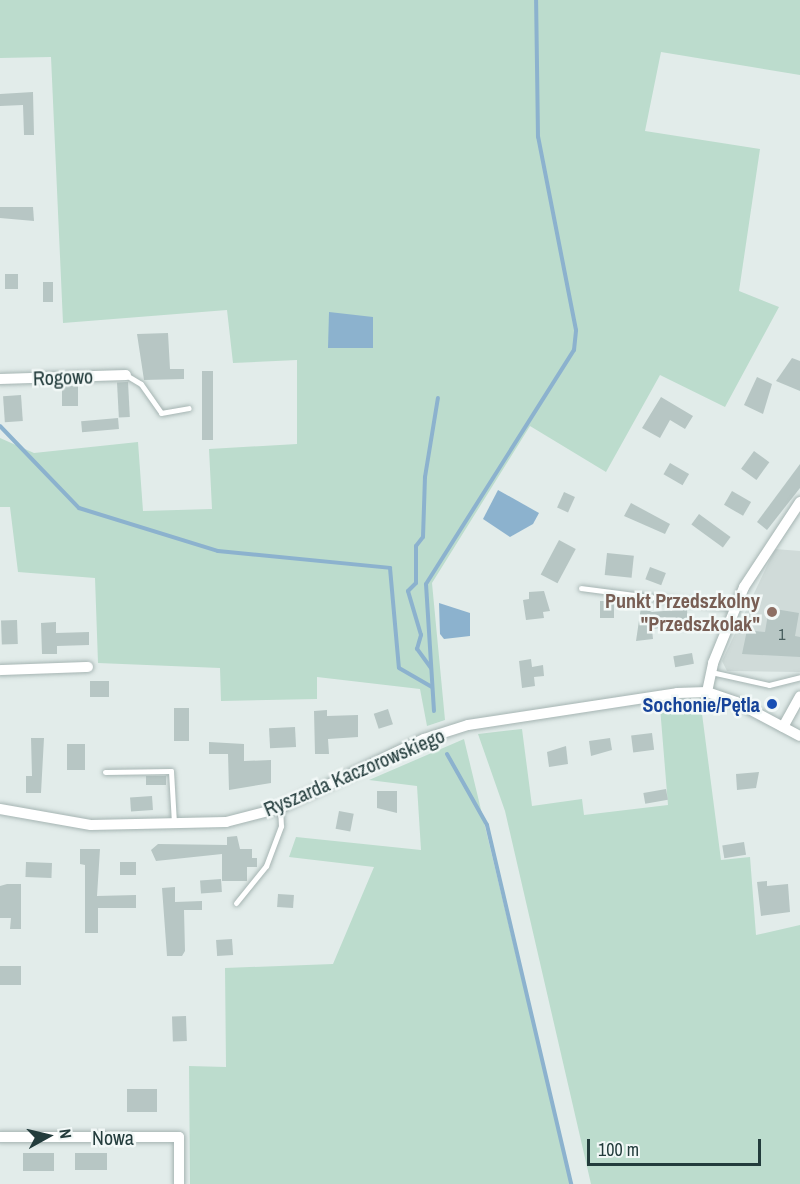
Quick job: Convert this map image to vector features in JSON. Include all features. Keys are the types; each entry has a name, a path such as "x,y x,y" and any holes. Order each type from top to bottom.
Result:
{"street":[{"name":"Rogowo","path":"0,379 126,375"},
{"path":"800,502 765,550 734,608 711,672 707,692 800,736"},
{"path":"0,670 88,667"},
{"name":"Ryszarda Kaczorowskiego","path":"0,810 91,825 174,826 226,822 280,808 424,739 468,725 707,692"},
{"path":"783,727 800,696"},
{"name":"Nowa","path":"0,1137 179,1137 179,1184"}],"lane":[{"path":"126,375 141,384 161,413 189,408"},
{"path":"581,588 734,608"},
{"path":"711,672 769,685 800,677"},
{"path":"105,772 171,771 174,826"},
{"path":"236,903 266,866 281,826 280,808"}],"shaded area":[{"name":"Punkt Przedszkolny \"Przedszkolak\"","path":"775,549 800,551 800,672 727,671 722,661"}],"green space":[{"path":"0,0 800,0 800,75 661,52 645,131 760,149 739,291 779,307 725,407 660,375 606,472 530,426 432,583 445,720 427,726 420,689 317,677 317,699 221,701 220,668 98,663 95,578 18,572 10,507 0,507 0,438 34,453 138,442 143,511 212,509 209,449 297,444 297,360 233,363 227,310 63,323 51,57 0,58"},
{"path":"701,706 721,860 750,857 756,935 800,925 800,1184 591,1184 505,811 478,734 522,729 532,806 582,799 584,815 668,805 660,707"},
{"path":"464,739 571,1184 190,1184 189,1066 226,1067 225,968 333,964 374,867 289,857 296,837 421,850 417,786 369,780"}],"water":[{"path":"329,312 373,317 373,348 328,348"},
{"path":"498,490 539,513 533,524 510,537 483,519"},
{"path":"439,603 470,613 470,636 444,639 440,634"}],"building":[{"path":"33,92 34,135 24,135 23,105 0,106 0,94"},
{"path":"0,207 33,207 34,221 0,218"},
{"path":"5,274 18,274 18,289 5,289"},
{"path":"43,282 53,282 53,302 43,302"},
{"path":"168,333 170,369 184,369 184,379 144,380 137,334"},
{"path":"792,358 800,361 800,391 776,381"},
{"path":"202,371 213,371 213,440 202,440"},
{"path":"757,377 772,384 763,414 744,405"},
{"path":"128,382 130,417 119,418 117,383"},
{"path":"62,386 78,386 78,406 62,406"},
{"path":"21,395 23,421 5,422 3,396"},
{"path":"661,397 693,416 685,429 670,420 660,438 642,428"},
{"path":"118,418 119,429 82,432 81,421"},
{"path":"754,451 769,462 756,480 741,469"},
{"path":"670,463 689,474 683,485 664,474"},
{"path":"800,464 800,488 767,530 757,522"},
{"path":"732,491 751,502 743,516 724,505"},
{"path":"564,492 575,497 568,512 557,508"},
{"path":"631,503 670,524 665,534 624,516"},
{"path":"699,514 731,537 723,547 691,525"},
{"path":"559,540 576,549 557,583 541,574"},
{"path":"607,553 634,556 632,578 605,575"},
{"path":"650,567 666,573 661,585 645,579"},
{"path":"544,591 550,611 543,612 544,618 526,620 523,600 529,599 529,592"},
{"path":"600,601 614,601 614,618 600,618"},
{"path":"641,607 652,612 687,609 688,625 652,629 653,639 636,641"},
{"path":"769,608 799,613 795,636 800,637 800,657 742,654 747,630 765,632"},
{"path":"17,620 18,644 2,645 1,621"},
{"path":"56,622 56,633 89,632 89,645 57,646 57,654 42,654 41,623"},
{"path":"692,653 694,664 675,667 673,656"},
{"path":"531,659 532,667 543,665 544,676 534,677 535,686 522,688 519,661"},
{"path":"90,681 109,681 109,697 90,697"},
{"path":"174,708 189,708 189,741 174,741"},
{"path":"388,709 393,724 379,729 374,714"},
{"path":"327,710 327,716 358,715 358,737 328,739 329,754 315,754 314,711"},
{"path":"295,727 296,747 270,748 269,728"},
{"path":"652,733 654,750 633,752 631,736"},
{"path":"31,738 44,738 41,793 26,793 26,776 32,776"},
{"path":"610,738 612,750 591,756 589,741"},
{"path":"209,742 244,744 244,761 271,760 271,783 229,790 228,754 209,754"},
{"path":"67,744 85,744 85,770 67,770"},
{"path":"566,746 568,764 549,767 547,752"},
{"path":"759,772 756,788 737,790 736,774"},
{"path":"146,776 166,776 166,785 146,785"},
{"path":"666,789 668,800 645,804 643,793"},
{"path":"377,791 397,791 397,813 377,808"},
{"path":"152,796 153,810 131,812 130,798"},
{"path":"339,811 354,814 350,832 336,829"},
{"path":"237,836 240,849 252,849 252,858 257,858 257,867 247,867 247,881 222,881 222,854 156,861 151,850 158,844 227,845 227,837"},
{"path":"744,842 746,855 724,858 722,845"},
{"path":"80,849 100,849 97,896 136,895 136,908 98,908 98,933 85,933 85,865 80,864"},
{"path":"26,862 52,863 51,878 25,877"},
{"path":"120,862 136,862 136,875 120,875"},
{"path":"221,879 222,892 201,893 200,880"},
{"path":"767,881 767,886 788,884 790,912 761,916 757,882"},
{"path":"21,884 21,929 10,929 11,918 0,918 0,886"},
{"path":"175,887 175,902 202,901 202,910 184,910 185,951 182,956 167,956 162,888"},
{"path":"278,894 294,895 293,908 277,907"},
{"path":"232,939 233,955 217,956 216,940"},
{"path":"0,966 21,966 21,985 0,985"},
{"path":"172,1016 186,1016 187,1041 173,1041"},
{"path":"127,1089 157,1089 157,1112 127,1112"},
{"path":"23,1153 54,1153 54,1171 23,1171"},
{"path":"75,1153 107,1153 107,1170 75,1170"}],"waterway":[{"path":"434,711 426,584 574,350 576,330 538,137 536,0"},
{"path":"431,668 417,649 421,635 408,591 416,583 416,546 423,537 425,477 438,398"},
{"path":"0,426 79,508 218,551 390,568 399,668 432,687"},
{"path":"447,754 487,825 571,1184"}],"place":[{"name":"Punkt Przedszkolny \"Przedszkolak\"","path":"772,612"},
{"name":"Sochonie/Pętla","path":"772,704"}]}
